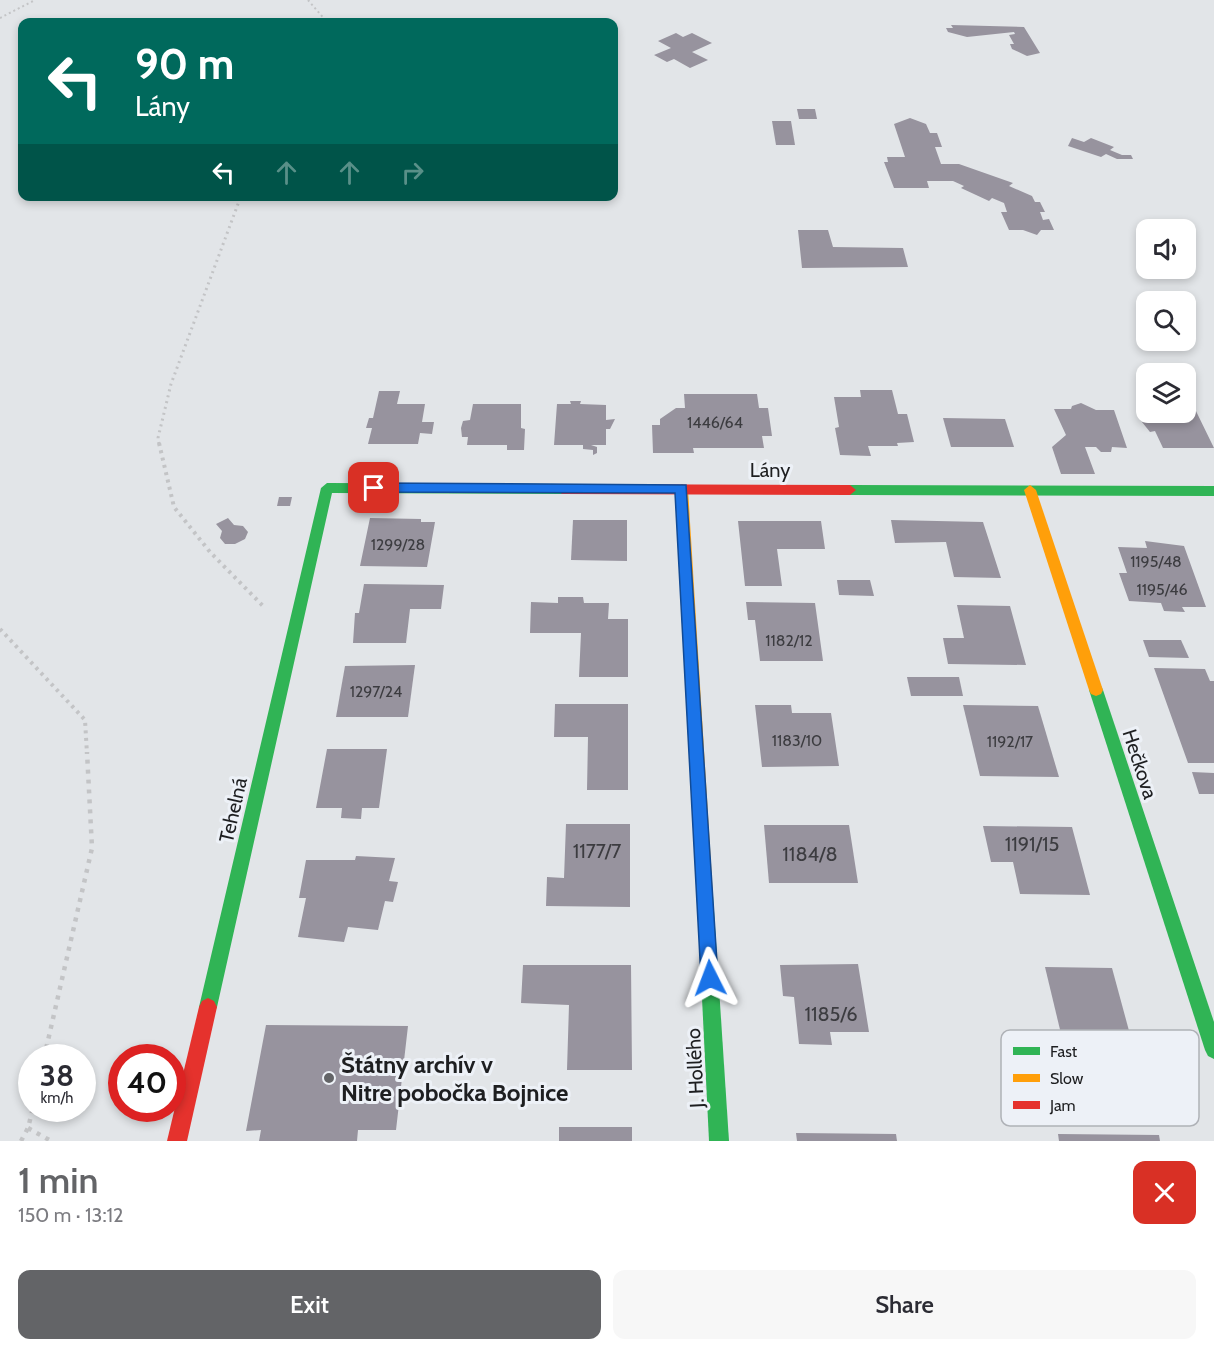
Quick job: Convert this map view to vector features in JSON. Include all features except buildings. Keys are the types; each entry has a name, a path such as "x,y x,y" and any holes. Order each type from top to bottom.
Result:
{"street":[{"name":"Tehelná","path":"177,1141 327,488"},
{"name":"Lány","path":"327,488 1214,491"},
{"name":"J. Hollého","path":"682,489 719,1141"},
{"name":"Hečkova","path":"1030,490 1214,1050"}],"path":[{"path":"0,18 35,0"},
{"path":"308,0 324,18"},
{"path":"239,201 171,384 158,438 174,507 210,552 293,635"},
{"path":"0,629 85,720 92,848 47,1044"},
{"path":"21,1141 30,1122"},
{"path":"28,1128 51,1141"}],"traffic: fast":[{"path":"208,1007 327,488 562,489"},
{"path":"850,490 1214,491"},
{"path":"1096,690 1214,1050"},
{"path":"705,896 719,1141"}],"traffic: slow":[{"path":"682,489 705,896"},
{"path":"1030,490 1096,690"}],"traffic: jam":[{"path":"562,489 850,490"},
{"path":"177,1141 208,1007"}],"place":[{"name":"Štátny archív v Nitre pobočka Bojnice","path":"329,1078"}],"route":[{"path":"374,488 682,489 710,978"}]}
